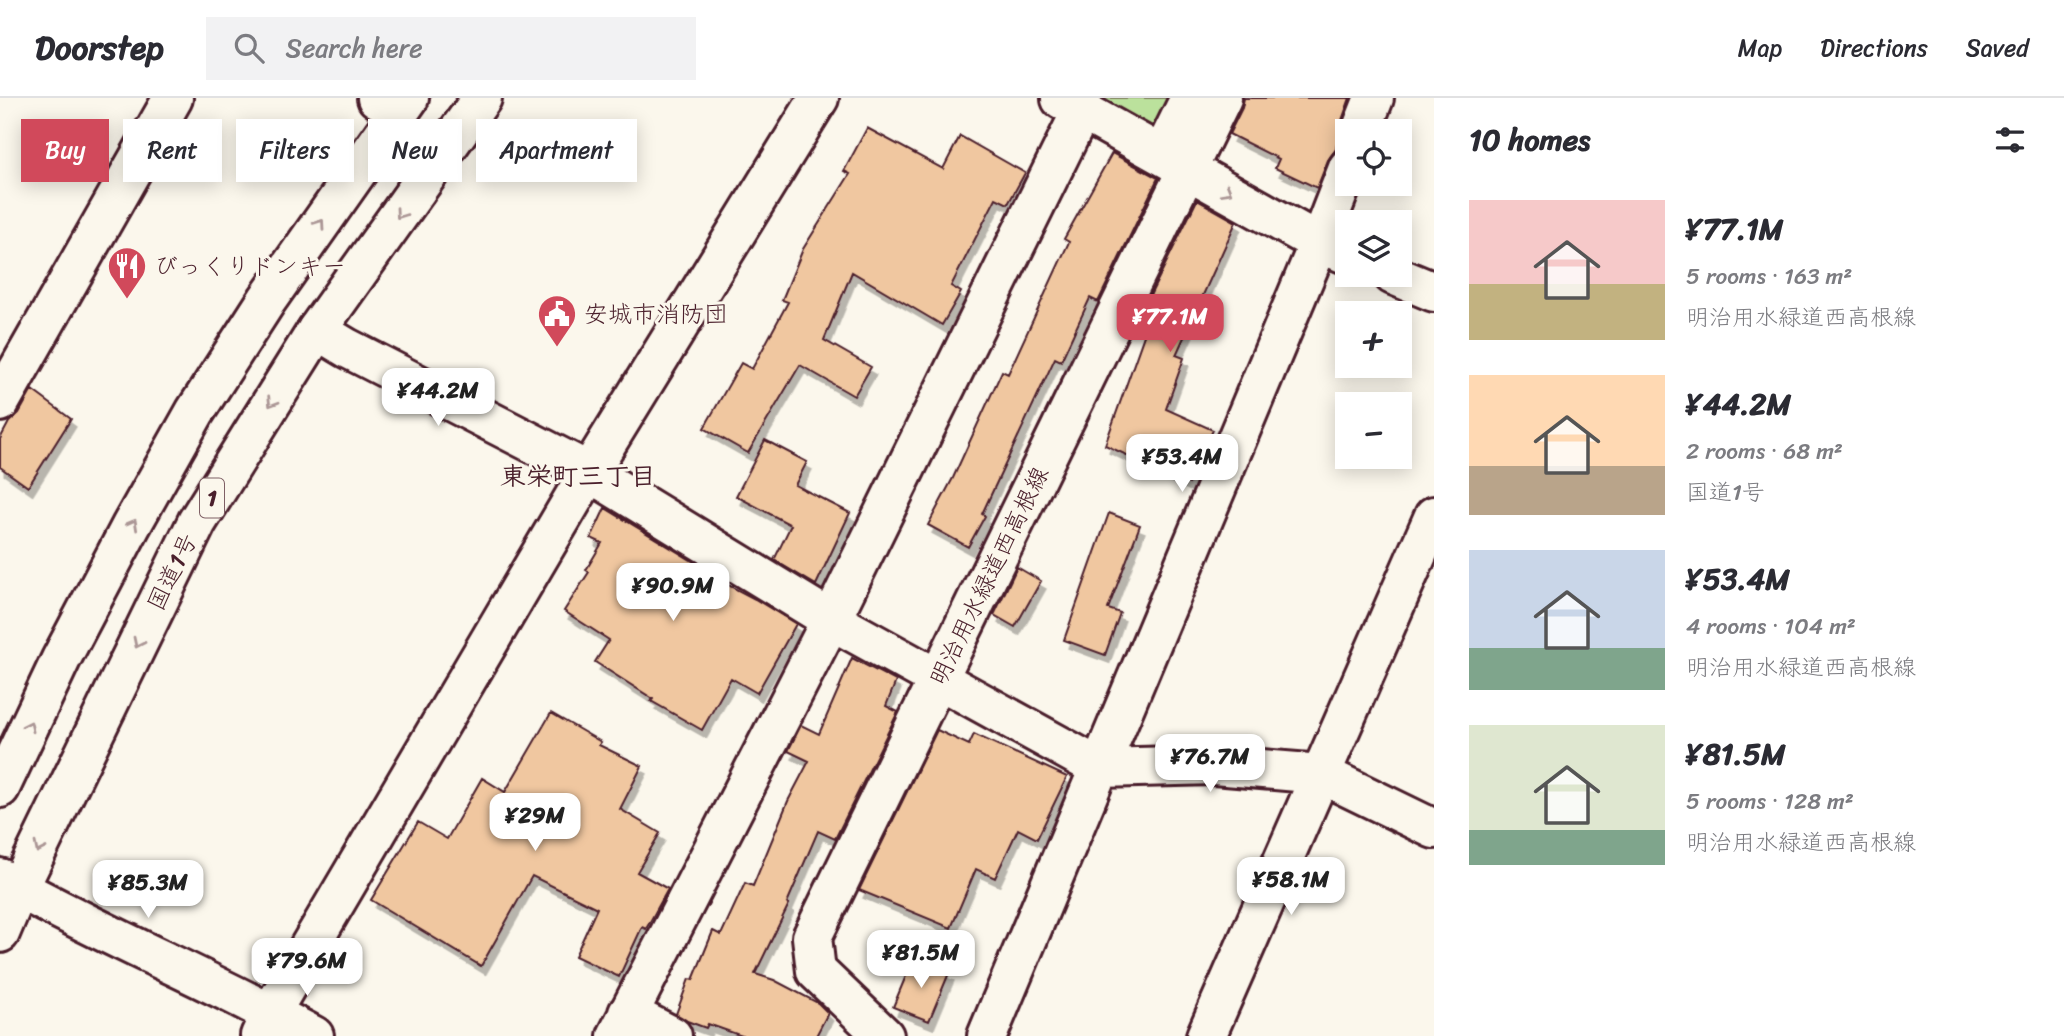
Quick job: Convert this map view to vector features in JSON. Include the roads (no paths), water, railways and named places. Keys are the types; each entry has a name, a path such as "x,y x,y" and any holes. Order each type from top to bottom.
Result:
{"main road":[{"path":"0,402 173,98"},
{"name":"国道1号","path":"0,933 10,883 197,522 317,330 482,98"},
{"path":"265,1024 589,472 819,98"},
{"path":"1175,161 1190,98"},
{"name":"明治用水緑道西高根線","path":"884,1036 816,971 812,937 939,680 1175,161 1222,98"},
{"path":"1366,119 1374,98"},
{"name":"1","path":"0,788 61,659 195,412 395,102"},
{"path":"672,1036 622,1025 831,620 1070,105 1333,249"},
{"path":"987,1036 1100,768 1333,249 1343,196"},
{"path":"1412,283 1434,292"},
{"path":"317,330 359,355 589,472 831,620 1100,768 1214,765 1321,774 1434,829"},
{"path":"1206,1036 1434,516"},
{"path":"10,883 265,1024 314,1036"}],"place":[{"name":"びっくりドンキー","path":"127,300"},
{"name":"安城市消防団","path":"557,348"}],"district":[{"name":"東栄町三丁目","path":"578,476"}]}
